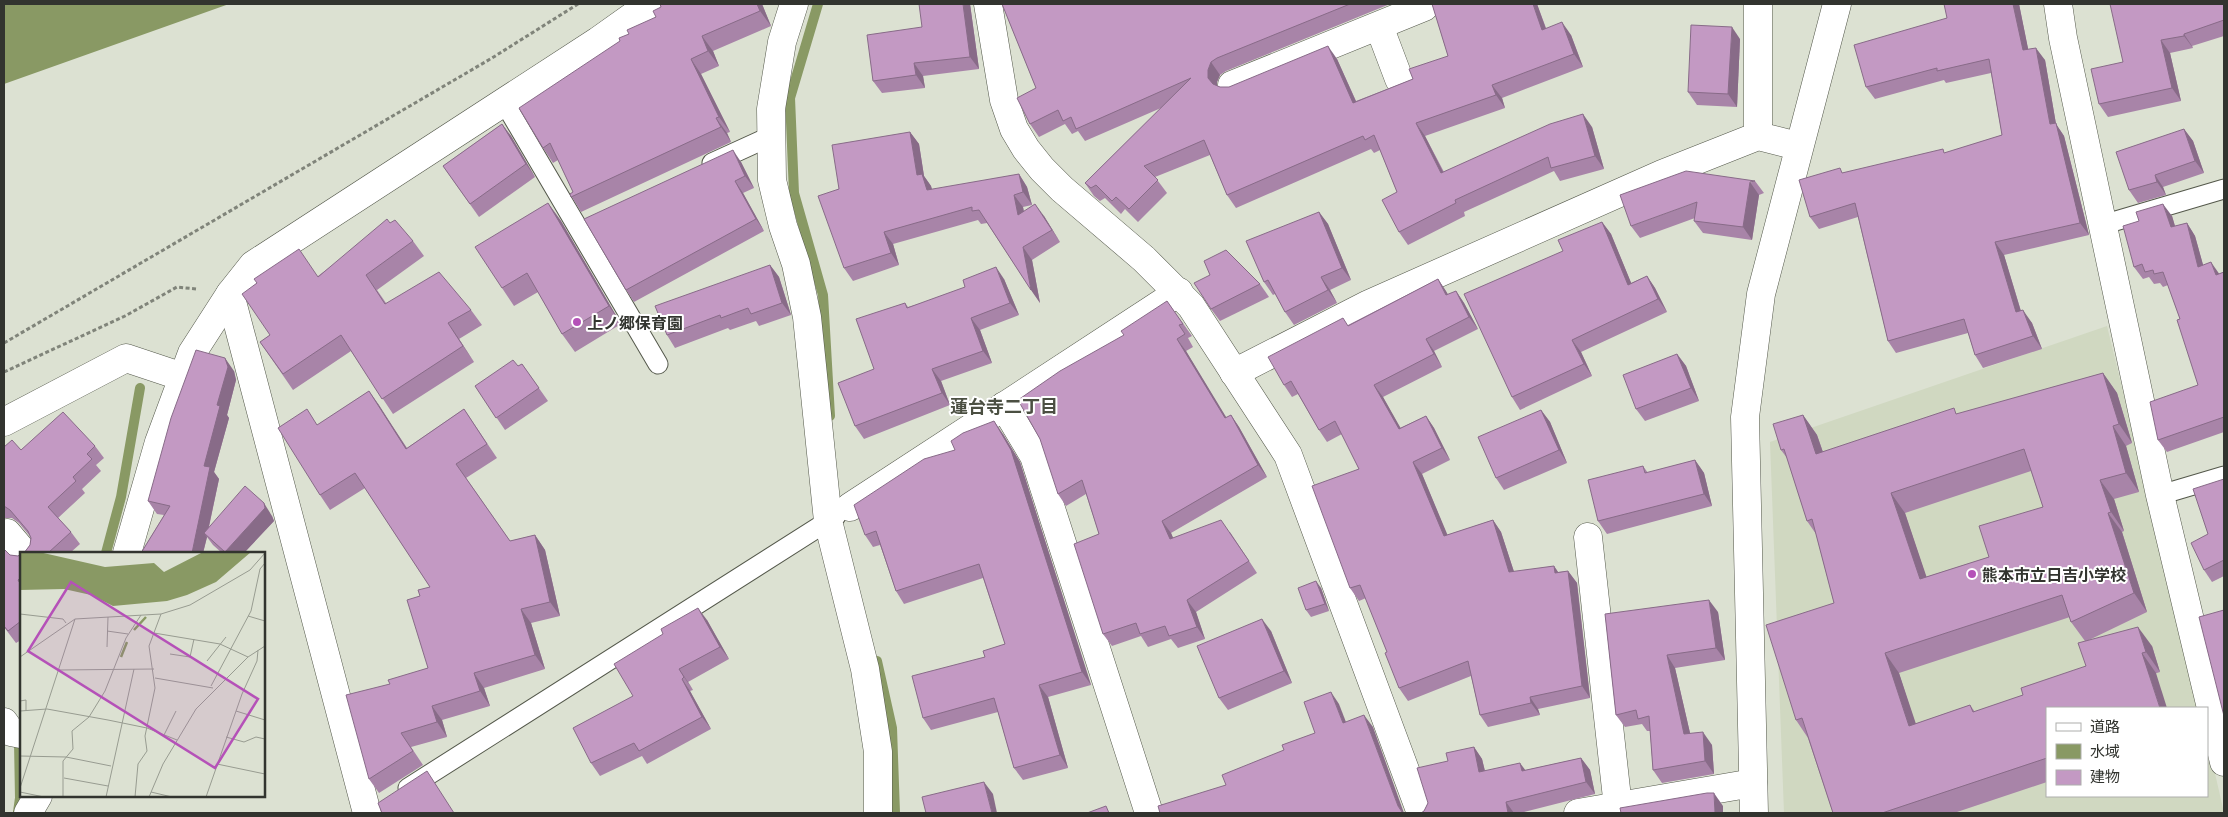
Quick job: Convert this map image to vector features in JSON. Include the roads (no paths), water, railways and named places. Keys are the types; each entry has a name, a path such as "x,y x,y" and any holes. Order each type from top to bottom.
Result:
{"street":[{"path":"127,552 159,442 192,353 230,294 253,265 504,102 650,4"},
{"path":"794,4 782,42 770,109 772,180 783,226 796,264 807,316 836,516 865,669 878,752 878,813"},
{"path":"988,4 1004,100 1014,129 1026,148 1042,169 1062,189 1144,259 1179,292 1206,328 1280,441 1294,470 1420,813"},
{"path":"1232,85 1424,7 1422,4"},
{"path":"1758,4 1758,136"},
{"path":"1754,813 1745,417 1761,294 1798,146 1837,4"},
{"path":"2058,4 2063,38 2160,495 2224,762"},
{"path":"1379,26 1399,79"},
{"path":"1234,373 1369,304 1662,174 1758,136 1798,146"},
{"path":"836,516 1179,292"},
{"path":"230,294 379,807"},
{"path":"4,422 126,358 183,377"},
{"path":"1004,406 1034,456 1149,813"},
{"path":"6,533 23,552"},
{"path":"1588,537 1618,807"},
{"path":"1578,813 1753,783"},
{"path":"28,813 37,797"}],"lane":[{"path":"504,102 584,223 658,364"},
{"path":"693,172 771,136"},
{"path":"2102,225 2224,190"},
{"path":"2160,495 2224,476"},
{"path":"379,807 836,516"}],"water":[{"path":"4,4 229,4 4,84"}],"waterway":[{"path":"818,4 790,98 794,193 823,295 830,416"},
{"path":"106,552 121,497 140,388"},
{"path":"877,661 892,728 895,813"},
{"path":"18,812 20,798 20,738"}],"place":[{"name":"上ノ郷保育園","path":"577,322"},
{"name":"熊本市立日吉小学校","path":"1972,574"}],"district":[{"name":"蓮台寺二丁目","path":"1004,406"}]}
